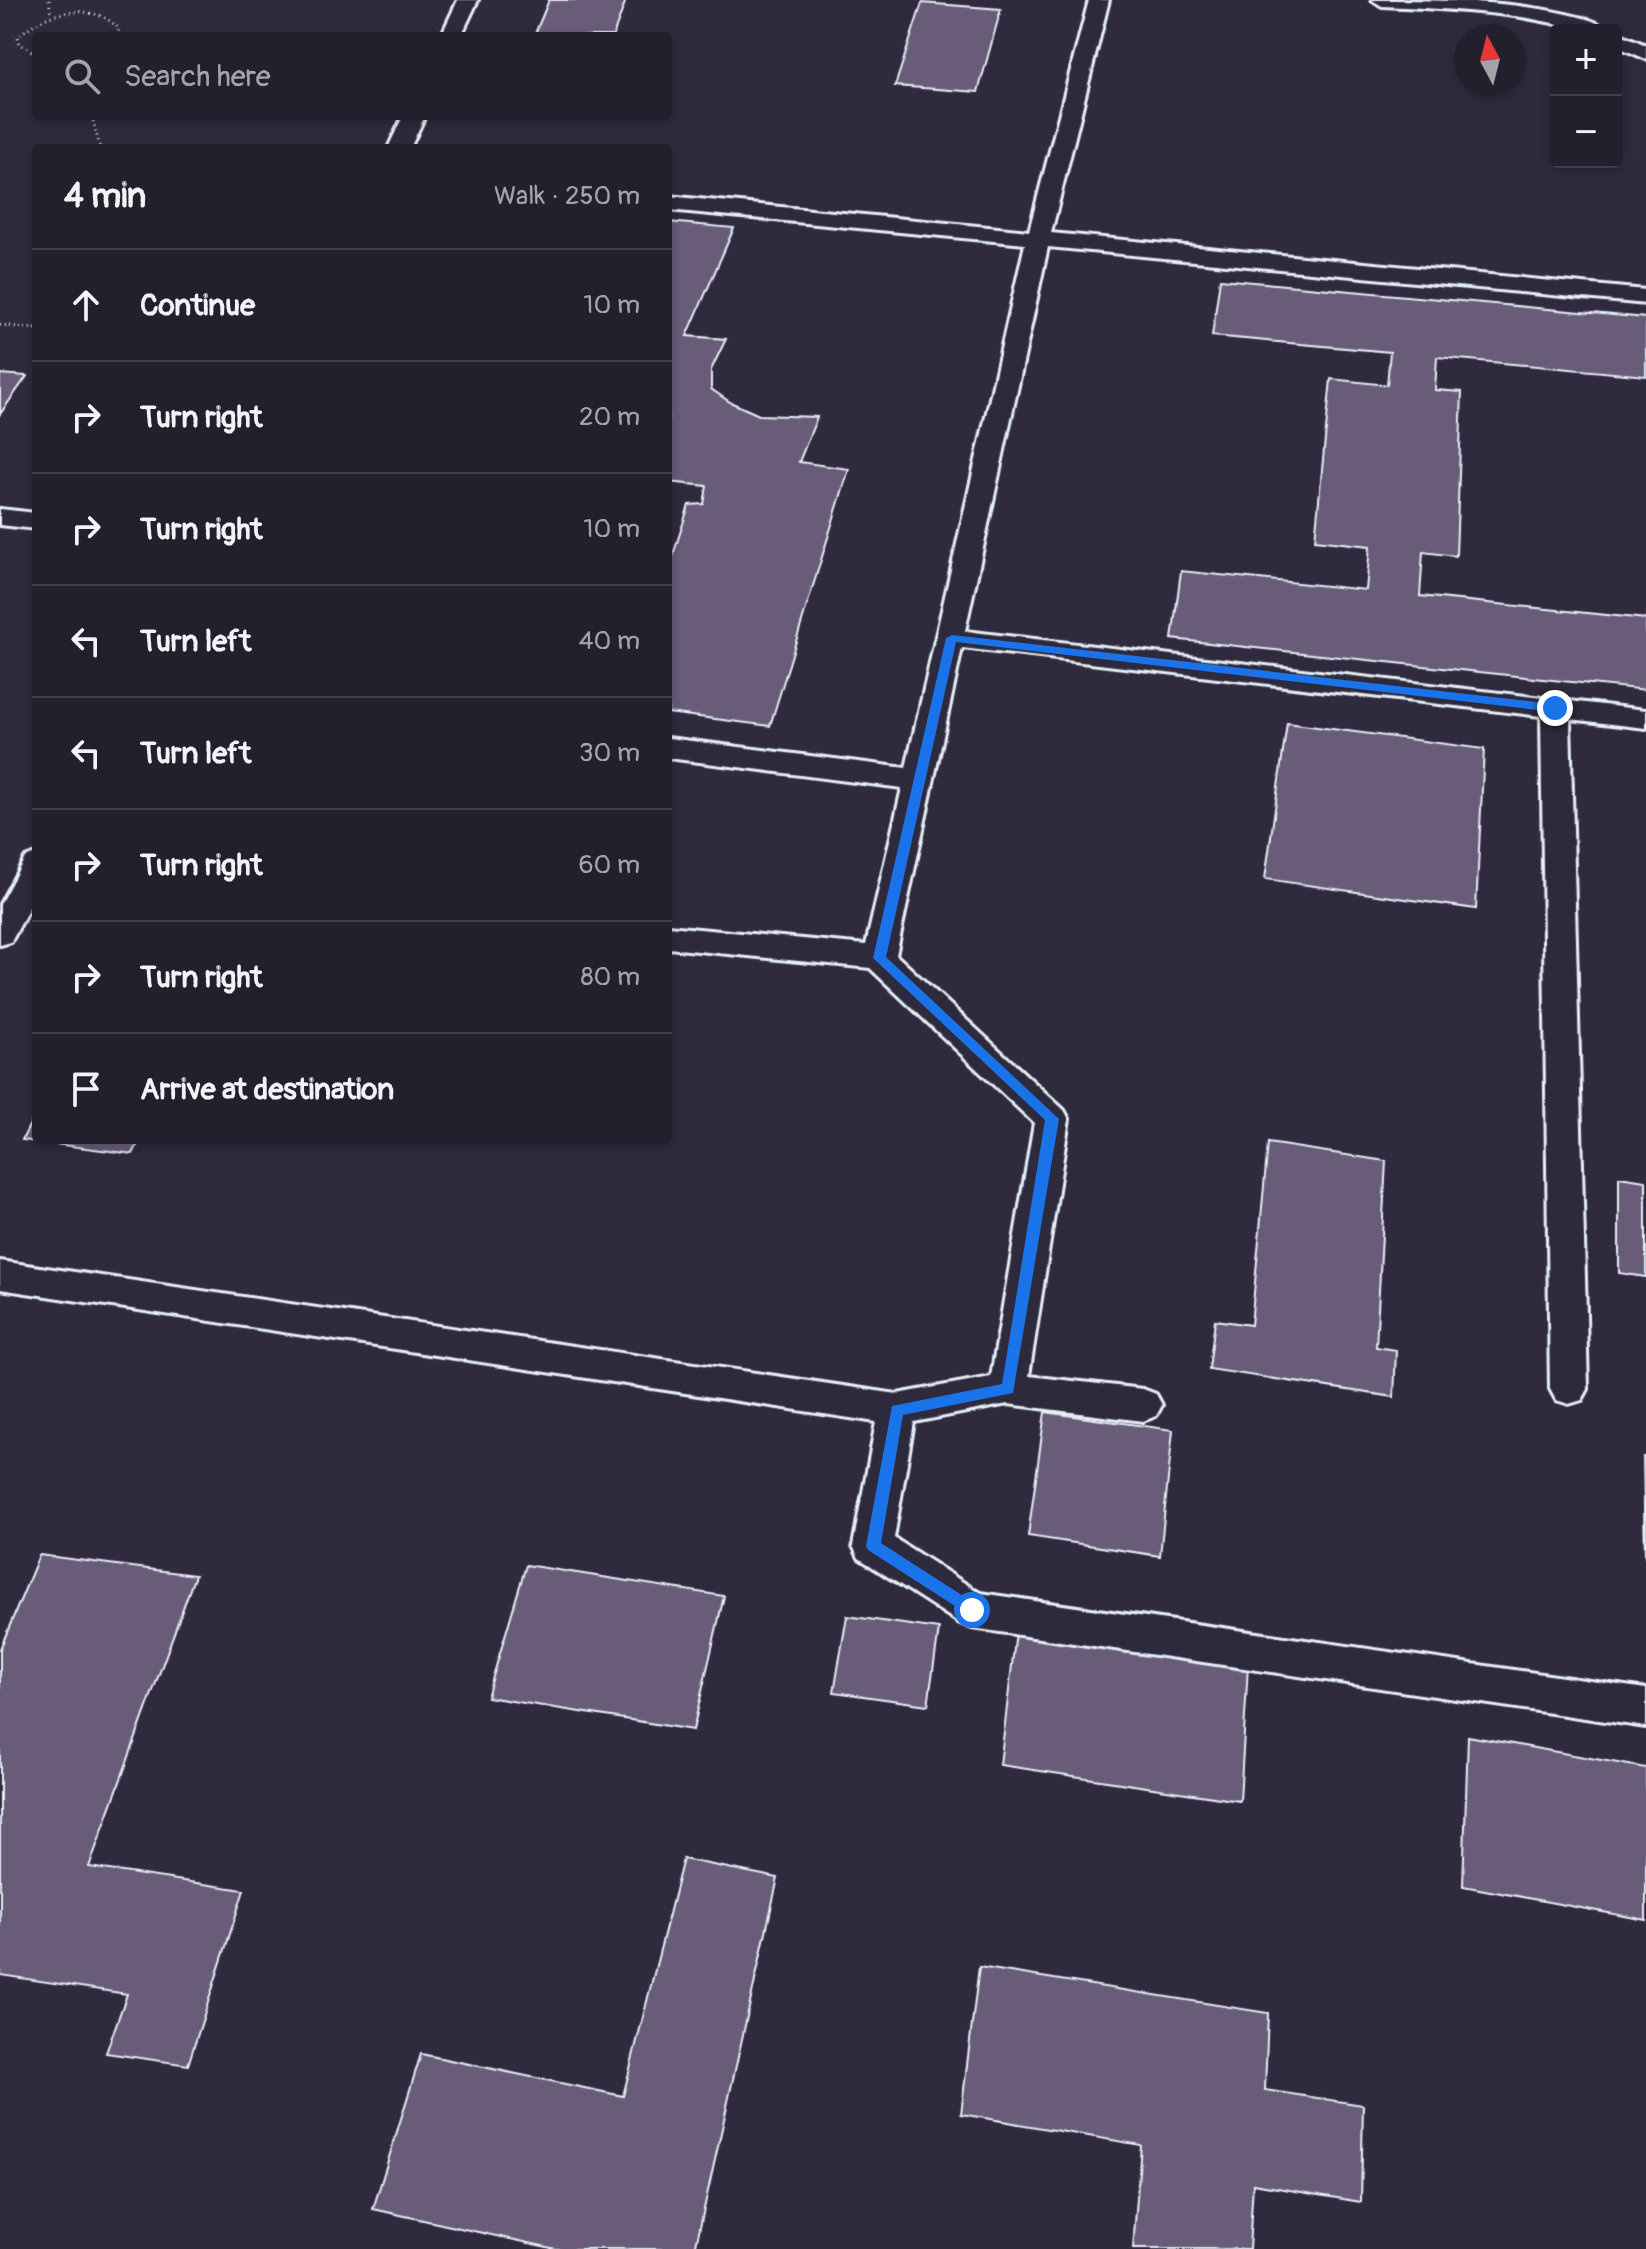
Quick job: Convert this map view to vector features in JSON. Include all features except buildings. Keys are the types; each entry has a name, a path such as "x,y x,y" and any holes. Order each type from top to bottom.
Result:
{"lane":[{"path":"453,32 468,0"},
{"path":"879,958 1038,239 1099,0"},
{"path":"1382,0 1496,7 1538,13 1576,24"},
{"path":"1622,41 1646,53"},
{"path":"401,144 412,120"},
{"path":"672,203 1646,297"},
{"path":"0,517 32,521"},
{"path":"952,638 1646,719"},
{"path":"1555,708 1569,1389"},
{"path":"672,749 919,780"},
{"path":"0,934 32,873"},
{"path":"672,937 879,958 1052,1119 1008,1389"},
{"path":"0,1275 897,1410 1008,1389 1143,1405"},
{"path":"897,1410 873,1546 972,1610 1646,1708"}],"path":[{"path":"49,0 52,15"},
{"path":"32,52 20,44 18,37 25,27 52,15 75,12 106,16 115,22 118,32"},
{"path":"93,120 99,144"},
{"path":"0,325 32,329"}],"route":[{"path":"972,1610 873,1546 897,1410 1008,1389 1052,1119 879,958 952,638 1555,708"}]}
